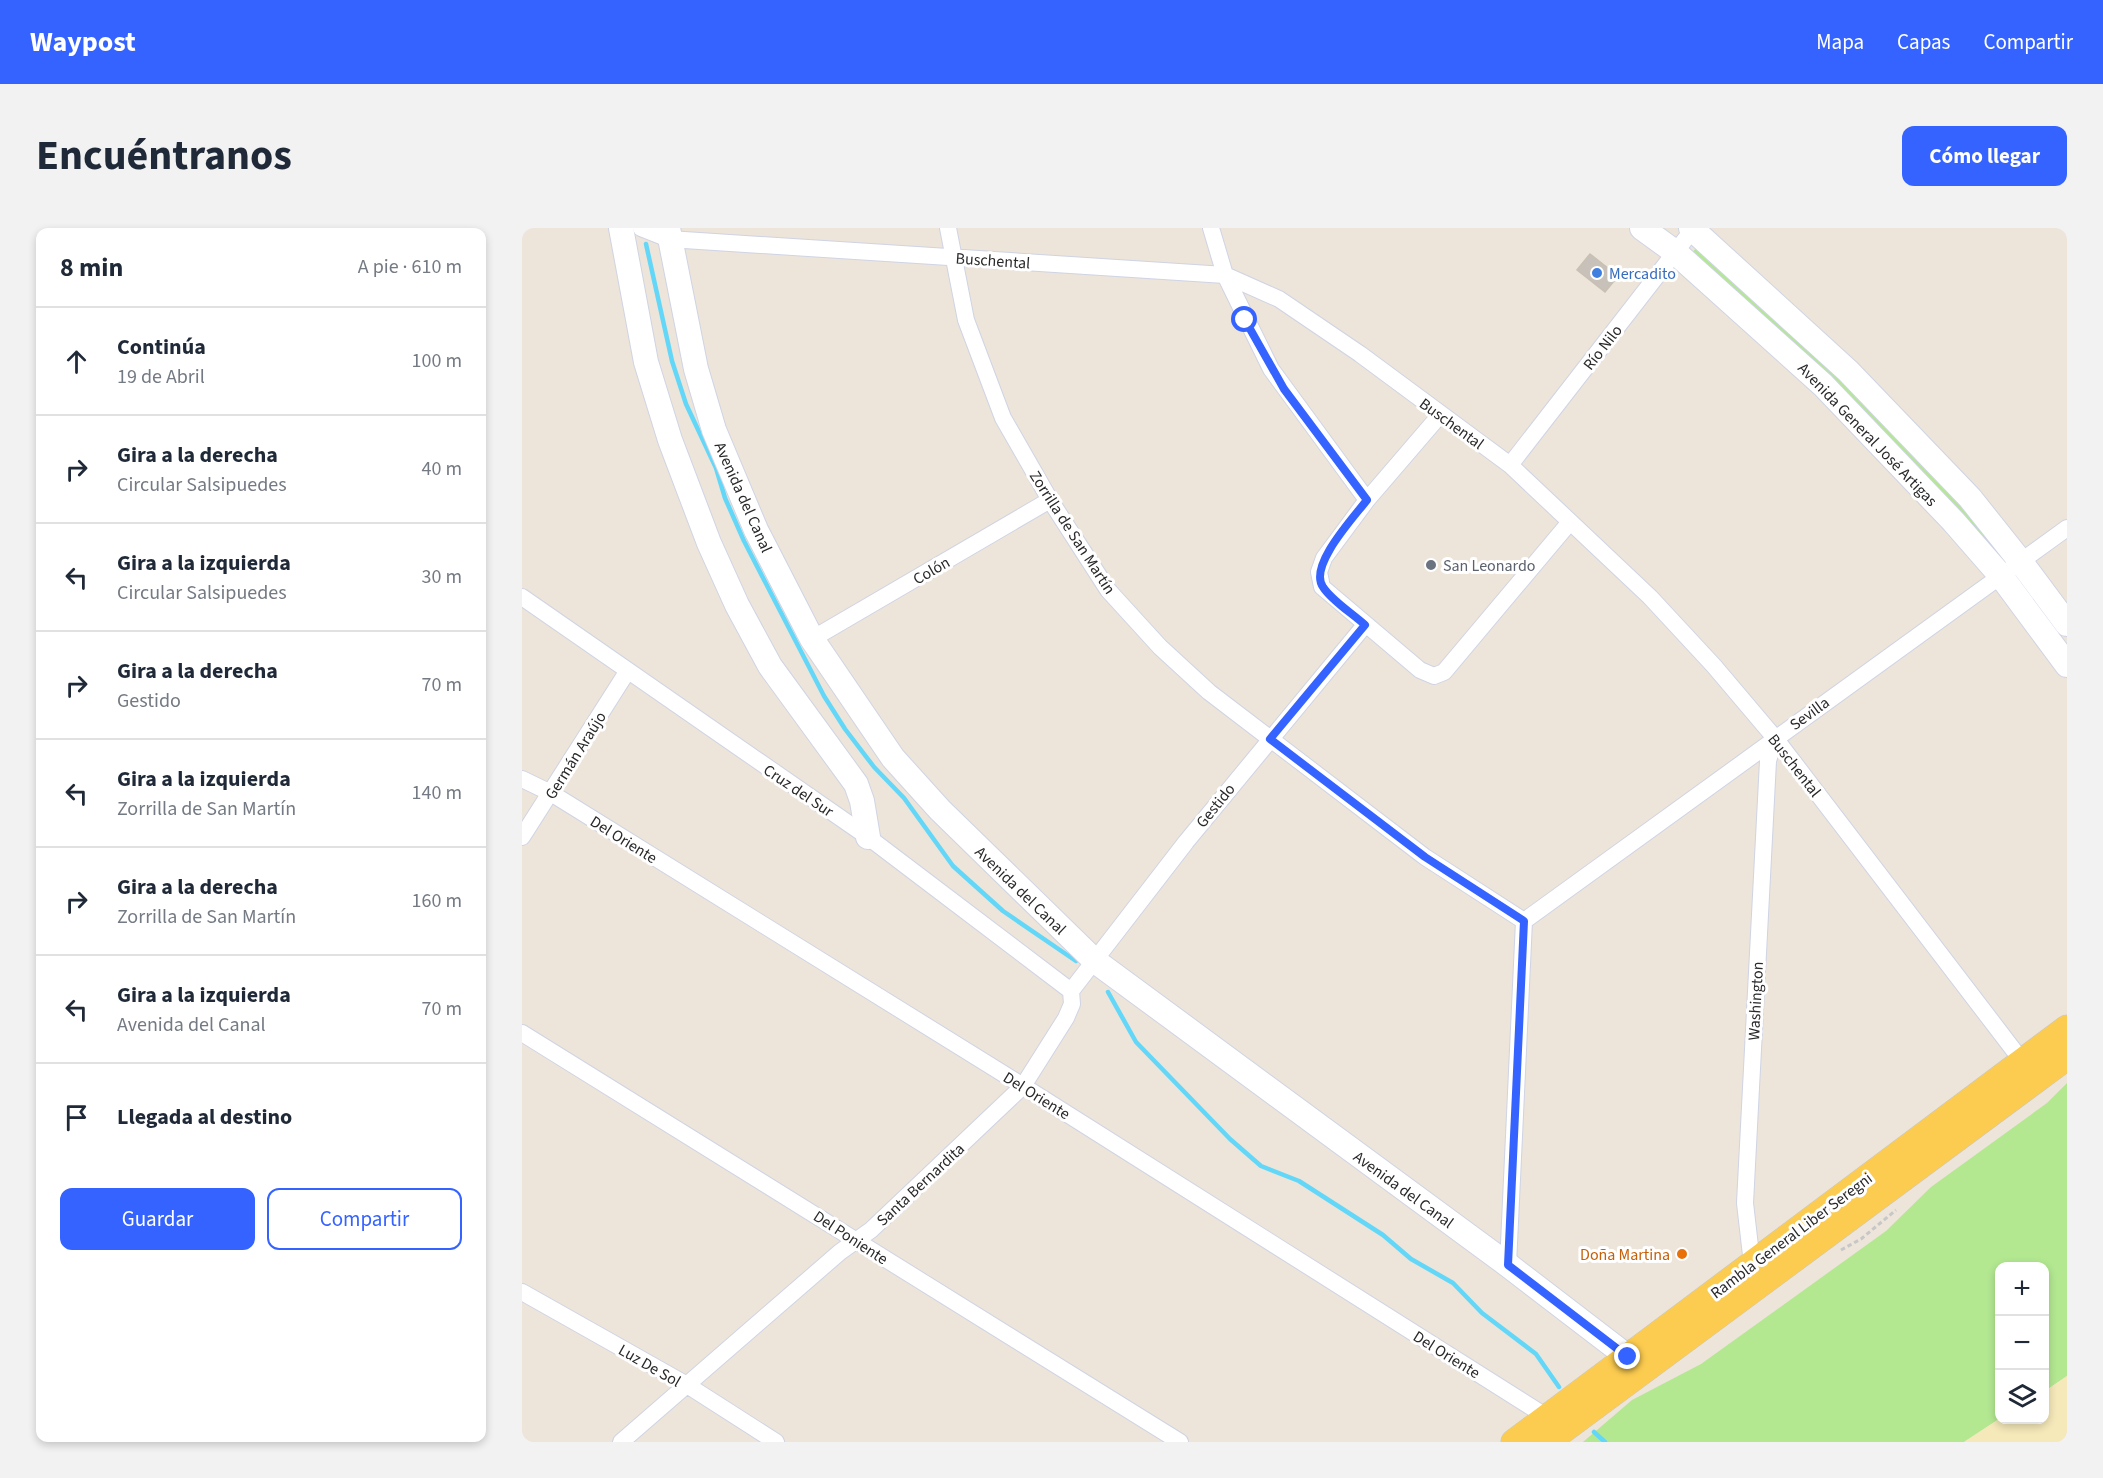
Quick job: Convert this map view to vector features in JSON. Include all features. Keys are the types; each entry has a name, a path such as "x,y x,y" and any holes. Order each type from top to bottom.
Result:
{"main road":[{"name":"Rambla General Liber Seregni","path":"1547,1430 1628,1357 2067,1028"},
{"name":"Rambla General Liber Seregni","path":"1514,1442 1547,1430 2067,1057"}],"street":[{"path":"621,228 646,362 670,440 709,543 737,605 770,666 856,784 862,801 868,837"},
{"name":"Buschental","path":"641,228 668,233 953,257 1225,275 1279,299 1360,354 1510,465 1650,597 1714,666 1775,738 2022,1061"},
{"name":"Zorrilla de San Martín","path":"948,228 966,320 1003,418 1050,500 1108,590 1160,647 1209,692 1425,857 1524,921"},
{"path":"1211,228 1225,275 1271,369 1367,500"},
{"name":"Avenida General José Artigas","path":"1642,228 1675,252 1823,385 1953,521 2001,576 2067,666"},
{"name":"Avenida General José Artigas","path":"1693,228 1848,371 1970,498 2067,624"},
{"name":"Río Nilo","path":"1510,465 1693,228"},
{"name":"Avenida del Canal","path":"668,233 696,369 714,430 756,530 812,639 893,758 947,818 1095,961 1508,1265 1628,1357"},
{"path":"1440,415 1367,500 1324,558 1320,572 1322,586 1365,625 1420,670 1434,676 1444,672 1570,522"},
{"name":"Colón","path":"812,639 1050,500"},
{"name":"Sevilla","path":"1524,921 2067,528"},
{"name":"Cruz del Sur","path":"522,597 868,837 1071,991"},
{"name":"Gestido","path":"1071,991 1270,739 1365,625"},
{"name":"Germán Araújo","path":"522,837 627,672"},
{"name":"Washington","path":"1752,1264 1745,1203 1768,762 1775,738"},
{"name":"Del Oriente","path":"522,779 551,794 1023,1086 1547,1430"},
{"path":"1508,1265 1524,921"},
{"name":"Santa Bernardita","path":"621,1442 871,1230 1023,1086 1066,1018 1072,1004 1071,991"},
{"name":"Del Poniente","path":"522,1033 1180,1442"},
{"name":"Luz De Sol","path":"522,1292 687,1385 776,1442"}],"green space":[{"path":"1698,245 1904,437 2006,557 2003,561 1693,252"},
{"path":"2067,1083 2067,1376 2049,1388 2049,1262 1995,1262 1995,1422 1964,1442 1583,1442 1632,1400 1701,1364 1886,1231 1931,1187 2047,1103"}],"sand":[{"path":"2067,1376 2067,1442 1964,1442 1995,1422 1995,1424 2049,1424 2049,1388"}],"building":[{"name":"Mercadito","path":"1590,254 1618,276 1605,292 1577,270"}],"waterway":[{"path":"646,244 672,361 686,404 716,468 725,498 744,541 824,696 845,729 874,767 904,798 953,866 1003,911 1076,961"},
{"path":"1108,992 1136,1042 1230,1139 1261,1166 1299,1181 1383,1235 1411,1259 1453,1283 1482,1313 1536,1354 1559,1387"},
{"path":"1594,1432 1605,1442"}],"place":[{"name":"Mercadito","path":"1597,273"},
{"name":"San Leonardo","path":"1431,565"},
{"name":"Doña Martina","path":"1682,1254"}],"route":[{"path":"1245,320 1284,389 1367,500 1324,558 1320,572 1322,586 1365,625 1270,739 1425,857 1524,921 1508,1265 1628,1357"}]}
